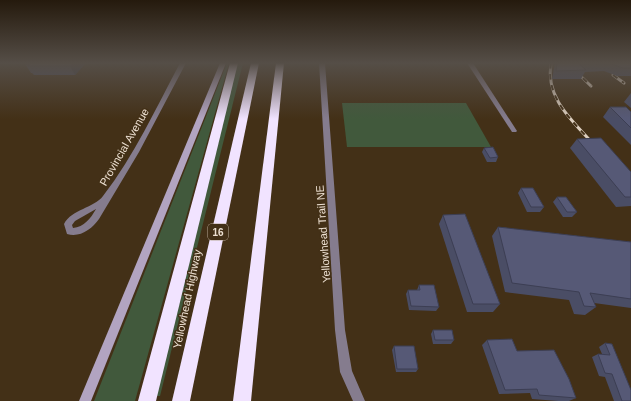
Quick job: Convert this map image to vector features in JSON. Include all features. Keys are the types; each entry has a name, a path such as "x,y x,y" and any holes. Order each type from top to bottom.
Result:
{"highway":[{"path":"147,401 229,82"},
{"name":"Yellowhead Highway","path":"181,401 251,82"},
{"path":"242,401 278,82"},
{"path":"250,330 250,401"}],"main road":[{"path":"85,401 215,82"}],"street":[{"name":"Provincial Avenue","path":"105,200 136,152 173,82"},
{"name":"Yellowhead Trail NE","path":"323,82 340,330 346,372 359,401"},
{"path":"482,82 514,131"}],"green space":[{"path":"220,82 224,82 135,401 94,401"},
{"path":"232,82 238,82 160,396 156,396"},
{"path":"342,103 466,103 491,147 347,147"}],"building":[{"path":"610,107 626,107 631,112 631,128"},
{"path":"601,138 631,172 631,197 625,197 577,139"},
{"path":"493,147 498,157 490,158 484,148"},
{"path":"521,188 533,188 544,207 531,207"},
{"path":"557,197 566,197 577,212 567,212"},
{"path":"465,214 500,304 473,304 443,215"},
{"path":"498,227 631,242 631,299 590,293 596,307 584,306 579,292 512,283"},
{"path":"419,285 434,285 439,307 411,306 408,290 420,290"},
{"path":"433,330 452,330 454,340 435,340"},
{"path":"512,339 517,351 554,350 569,379 576,398 539,395 537,389 505,390 487,340"},
{"path":"605,343 612,344 631,390 631,401 622,401 612,374 605,373 598,354 610,355"},
{"path":"394,346 414,346 418,369 397,369"}],"railway":[{"path":"551,82 556,98 562,109 595,146"},
{"path":"587,82 591,86"}]}
